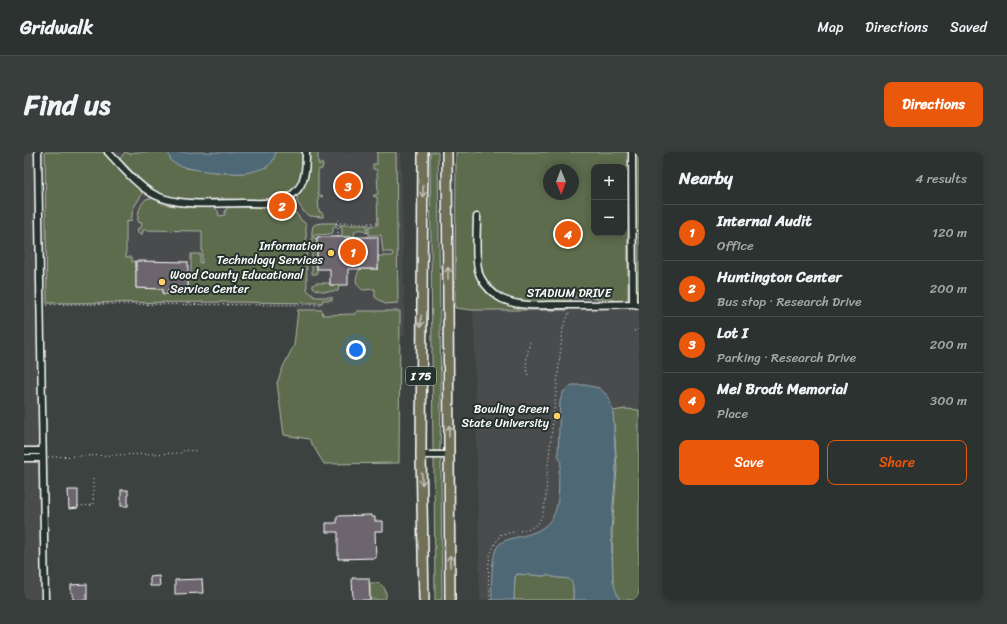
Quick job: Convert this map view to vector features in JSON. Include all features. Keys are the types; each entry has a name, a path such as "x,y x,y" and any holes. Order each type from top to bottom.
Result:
{"highway":[{"name":"I 75","path":"423,152 421,455 424,600"},
{"name":"I 75","path":"448,152 450,600"}],"street":[{"path":"38,152 45,600"},
{"path":"108,152 141,186 155,195 178,202 203,203 273,202 288,198 297,191 303,181 306,169 306,152"},
{"name":"STADIUM DRIVE","path":"477,217 478,267 480,277 496,295 502,299 524,305 636,304 632,152"},
{"path":"24,451 42,451"},
{"path":"421,455 449,455"},
{"path":"24,458 42,458"}],"path":[{"path":"338,220 338,237"},
{"path":"336,223 378,223"},
{"path":"368,223 368,237"},
{"path":"41,305 322,305"},
{"path":"490,600 488,582 490,556 501,534 519,531 535,526 542,515 546,496 563,328 572,305"},
{"path":"634,331 639,328"},
{"path":"528,375 527,360 530,342"},
{"path":"42,458 50,456 182,453 184,450 196,450"},
{"path":"78,506 93,506 93,478"},
{"path":"72,595 72,600"}],"shaded area":[{"path":"24,152 401,152 405,336 298,334 296,306 41,305 45,600 24,600"},
{"name":"Bowling Green State University","path":"472,152 639,152 639,600 480,600 471,208"}],"green space":[{"path":"45,152 102,152 141,190 142,194 133,209 131,221 126,222 126,257 132,257 132,262 136,261 136,288 163,289 163,294 168,289 188,289 188,276 191,275 191,254 200,254 200,263 202,263 202,231 143,230 142,235 137,232 138,228 141,228 142,223 138,222 139,210 146,199 153,199 164,204 176,206 214,207 218,211 219,216 225,215 227,208 231,207 273,207 286,204 290,205 305,223 306,227 307,290 315,297 332,297 332,300 323,300 322,303 47,303"},
{"path":"125,152 131,154 133,152 168,152 186,168 225,173 245,173 267,167 276,152 302,152 303,171 299,182 294,189 288,195 280,198 260,200 223,199 222,197 221,199 177,199 161,194 139,178 120,159"},
{"path":"309,152 318,152 318,164 323,164 322,169 318,170 318,194 323,196 318,197 319,212 323,214 323,217 309,216 297,202 298,195 308,179"},
{"path":"377,152 396,152 398,303 385,304 375,297 375,289 363,290 356,281 360,269 378,269 378,256 392,256 393,254 392,252 383,252 381,235 369,235 369,226 378,225 377,197 373,196 378,194 377,170 373,169 373,164 377,164"},
{"path":"430,152 438,152 441,402 440,451 433,451"},
{"path":"456,152 630,152 628,179 628,301 616,302 613,299 570,297 572,305 568,310 471,310 455,308"},
{"path":"632,152 639,152 639,300 636,298"},
{"path":"323,223 336,223 336,227 333,227 333,232 331,234 314,235 314,238 317,239 317,274 312,274 313,226"},
{"path":"340,225 367,225 367,232 358,230 355,231 354,237 342,237 342,227 340,227"},
{"path":"316,283 330,283 330,285 339,285 338,291 315,289 313,285"},
{"path":"298,310 322,310 323,315 355,314 357,311 400,311 399,463 324,464 309,439 284,435 277,383 294,345"},
{"path":"625,409 639,410 639,600 620,600 616,595 613,583 612,531 617,469 613,411"},
{"path":"434,459 441,459 442,600 435,600"},
{"path":"517,574 547,575 568,579 572,584 573,600 514,600 515,577"},
{"path":"370,583 377,583 384,587 386,595 385,600 370,600"}],"water":[{"path":"168,152 276,152 270,165 245,173 238,173 206,171 185,167 171,161"},
{"path":"572,385 585,385 599,388 608,396 613,411 616,467 611,530 613,581 620,600 573,600 572,584 568,579 547,575 517,574 515,577 514,600 492,600 493,564 498,546 502,542 535,532 544,527 550,521 557,506 559,471 561,465 558,455 560,401 563,392"}],"building":[{"path":"317,237 378,237 378,269 348,269 348,285 330,285 330,269 317,269"},
{"name":"Wood County Educational Service Center","path":"136,261 188,262 188,289 168,289 168,294 163,294 163,289 136,288"},
{"path":"68,490 78,490 78,508 69,509"},
{"path":"121,490 128,490 128,506 121,506"},
{"path":"371,515 371,517 375,517 375,521 383,521 383,531 375,531 376,558 338,559 338,532 326,532 326,523 337,523 337,516"},
{"path":"159,576 160,586 150,586 150,577"},
{"path":"352,578 369,578 370,600 353,600"},
{"path":"202,579 203,593 175,594 175,580"},
{"path":"87,584 87,600 73,600 71,585"}],"place":[{"name":"Lot I","path":"348,186"},
{"name":"Huntington Center","path":"282,206"},
{"name":"Mel Brodt Memorial","path":"568,234"},
{"name":"Internal Audit","path":"353,252"},
{"name":"Information Technology Services","path":"331,253"},
{"name":"Wood County Educational Service Center","path":"162,282"},
{"name":"Bowling Green State University","path":"557,416"}]}
